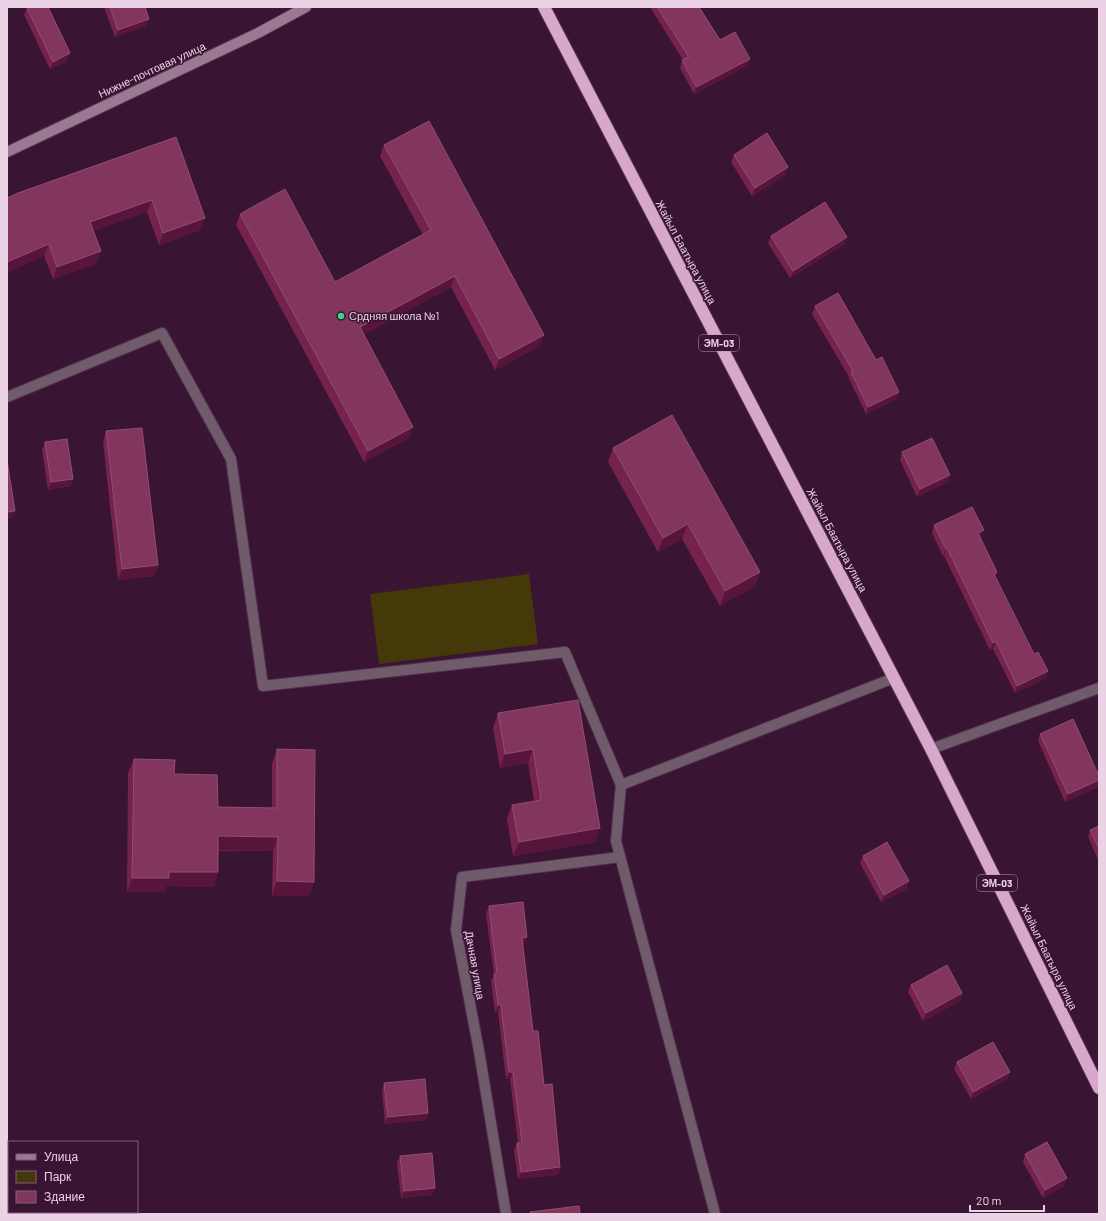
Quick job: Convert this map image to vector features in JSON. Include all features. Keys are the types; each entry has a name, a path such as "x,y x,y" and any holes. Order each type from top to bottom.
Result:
{"highway":[{"name":"Жайыл Баатыра улица","path":"544,7 932,749 1099,1088"}],"street":[{"name":"Нижне-почтовая улица","path":"7,152 258,33 306,7"},
{"path":"7,397 162,334 231,459 263,686 565,652 621,785 616,841 715,1214"},
{"path":"621,785 894,678"},
{"path":"932,749 1099,688"},
{"name":"Дачная улица","path":"506,1214 479,1050 456,930 462,877 620,857"}],"green space":[{"path":"529,574 538,644 379,664 370,594"}],"building":[{"path":"48,7 70,53 53,62 27,8"},
{"path":"110,7 145,7 149,19 118,30"},
{"path":"657,7 699,7 720,40 735,32 750,59 696,87 682,60 689,57"},
{"name":"Срдняя школа №1","path":"429,121 544,335 499,359 455,276 360,327 413,427 368,451 240,214 285,189 335,282 431,230 384,145"},
{"path":"767,133 788,167 755,188 734,155"},
{"path":"176,137 205,218 163,233 152,200 90,222 101,251 57,267 49,244 7,262 7,198"},
{"path":"825,202 847,237 793,271 771,236"},
{"path":"838,293 876,360 882,357 899,392 868,407 851,372 853,371 815,306"},
{"path":"672,415 760,572 725,591 688,524 663,538 613,448"},
{"path":"142,428 158,565 122,569 106,431"},
{"path":"932,438 950,475 920,489 902,452"},
{"path":"67,439 73,479 51,482 45,442"},
{"path":"7,460 15,511 7,512"},
{"path":"972,507 984,530 978,533 997,572 994,574 1034,654 1038,652 1048,671 1017,686 996,641 993,643 947,548 946,549 934,525"},
{"path":"578,700 600,828 519,842 512,805 541,800 533,749 505,754 498,713"},
{"path":"1073,719 1099,776 1099,780 1068,794 1040,734"},
{"path":"277,749 315,750 314,882 277,881 278,837 218,836 218,872 169,872 169,878 132,878 134,759 175,760 174,774 217,775 218,807 277,808"},
{"path":"1099,826 1099,849 1090,830"},
{"path":"887,842 909,881 884,895 863,856"},
{"path":"523,902 527,937 522,938 533,1031 538,1031 544,1085 552,1084 560,1167 521,1172 517,1143 522,1142 513,1072 509,1072 501,1005 498,1005 494,974 497,973 489,906"},
{"path":"947,965 962,993 926,1013 911,985"},
{"path":"993,1042 1010,1072 973,1092 957,1062"},
{"path":"425,1079 428,1113 388,1117 384,1083"},
{"path":"1047,1142 1067,1178 1045,1190 1025,1154"},
{"path":"432,1153 435,1188 404,1191 400,1156"},
{"path":"579,1206 580,1214 530,1214 530,1212"}],"place":[{"name":"Срдняя школа №1","path":"341,316"}]}
